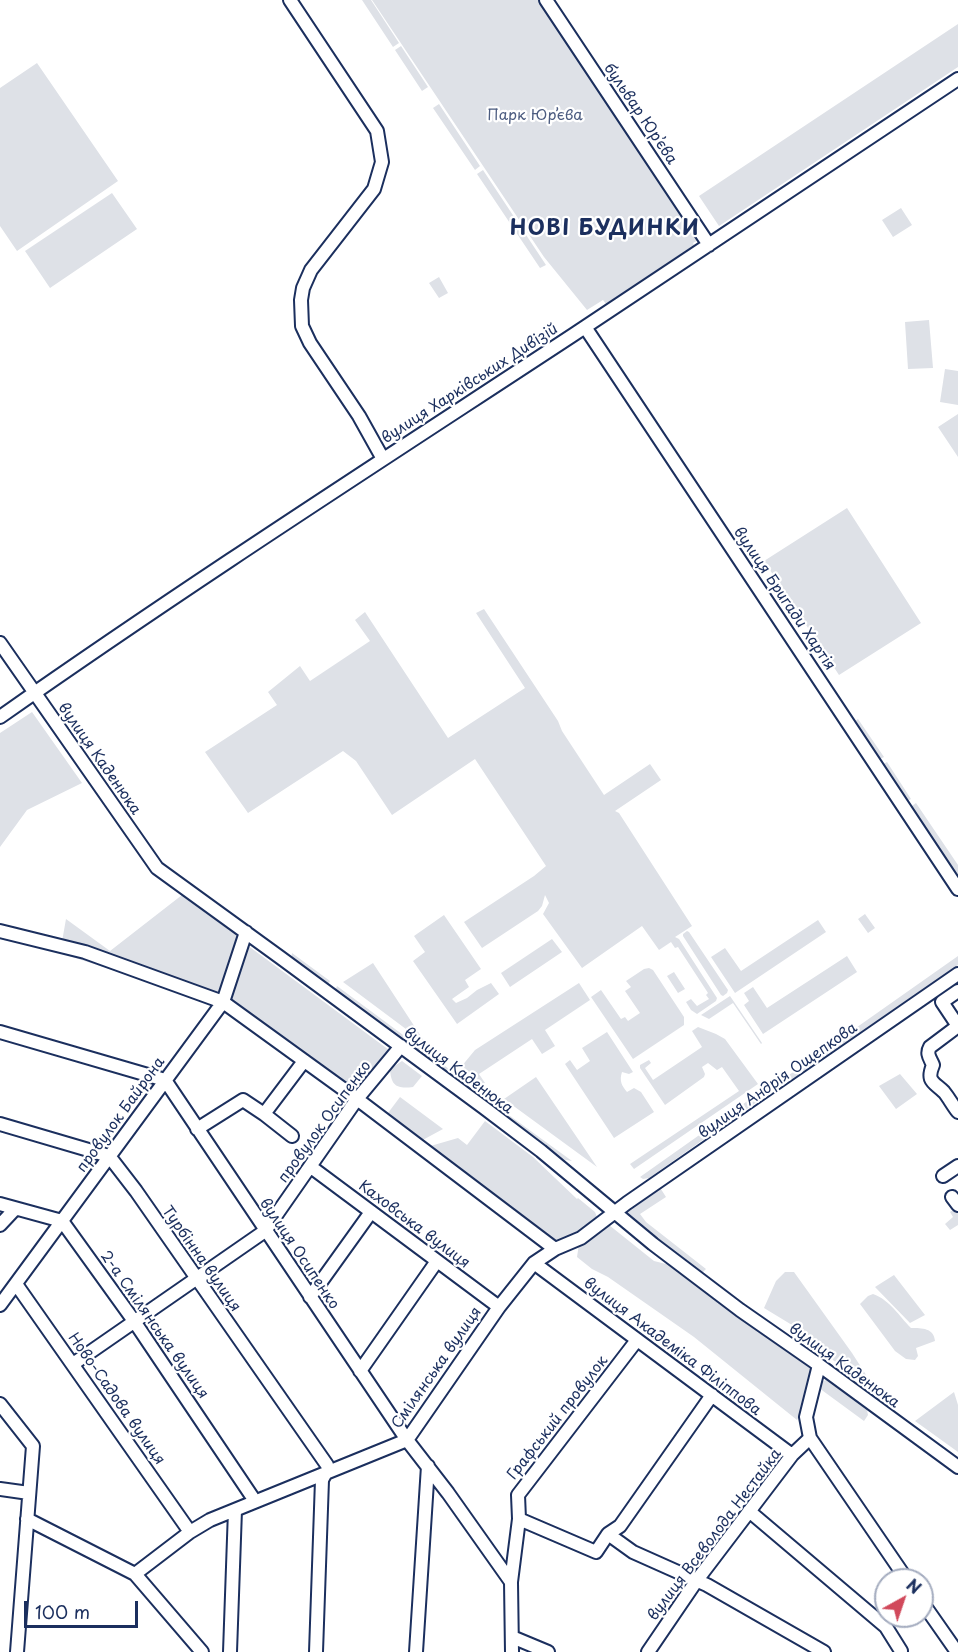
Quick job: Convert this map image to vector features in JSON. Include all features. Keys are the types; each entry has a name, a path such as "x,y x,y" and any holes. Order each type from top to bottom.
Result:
{"street":[{"path":"290,0 377,131 382,162 374,189 311,270 303,288 301,300 303,326 310,343 359,416 383,459"},
{"name":"бульвар Юрʼєва","path":"546,0 709,245"},
{"name":"вулиця Харківських Дивізій","path":"0,717 383,459 958,79"},
{"name":"вулиця Бригади Хартія","path":"585,327 958,889"},
{"name":"вулиця Каденюка","path":"0,643 157,868 541,1151 614,1213 740,1310 958,1467"},
{"name":"провулок Байрона","path":"0,1305 223,1002 246,932"},
{"path":"1,935 85,952 223,1002 357,1099 555,1249"},
{"name":"вулиця Андрія Ощепкова","path":"614,1213 958,974"},
{"path":"958,991 942,1002 958,1026 928,1051 933,1065 930,1075 932,1081 944,1092 958,1112"},
{"path":"0,1032 165,1080"},
{"name":"провулок Осипенко","path":"73,1364 266,1231 357,1099 400,1046"},
{"path":"264,1114 303,1061"},
{"name":"вулиця Осипенко","path":"165,1080 407,1440 511,1582"},
{"path":"197,1128 243,1100 292,1136"},
{"path":"0,1124 109,1156"},
{"name":"Турбінна вулиця","path":"109,1156 327,1465 328,1469 324,1474"},
{"path":"943,1176 958,1166"},
{"name":"Каховська вулиця","path":"311,1167 499,1307"},
{"path":"0,1204 62,1221"},
{"path":"0,1225 15,1209"},
{"path":"310,1297 371,1212"},
{"name":"Смілянська вулиця","path":"135,1574 190,1532 210,1520 407,1440 499,1307 534,1263 555,1249 581,1238 614,1213"},
{"name":"2-а Смілянська вулиця","path":"62,1221 134,1320 255,1501"},
{"path":"360,1371 437,1261"},
{"name":"вулиця Академіка Філіппова","path":"534,1263 792,1455"},
{"name":"Ново-Садова вулиця","path":"16,1284 190,1532"},
{"name":"Графський провулок","path":"512,1652 511,1582 519,1520 518,1495 637,1340"},
{"path":"819,1365 806,1417 810,1438 899,1568"},
{"path":"519,1520 596,1552 608,1534 620,1526 712,1395"},
{"path":"0,1404 33,1446 17,1652"},
{"name":"вулиця Всеволода Нестайка","path":"648,1652 697,1580 749,1510 792,1455 810,1438"},
{"path":"416,1652 428,1466"},
{"path":"316,1652 324,1474"},
{"path":"0,1489 29,1493"},
{"path":"230,1652 235,1510"},
{"path":"749,1510 886,1627 901,1651"},
{"path":"27,1519 135,1574 202,1652"},
{"path":"608,1534 633,1552 697,1580 824,1652"},
{"path":"934,1619 957,1652"},
{"path":"512,1637 548,1652"}],"green space":[{"path":"362,0 371,0 399,43 393,47"},
{"name":"Парк Юр’єва","path":"372,0 543,0 698,240 693,243 694,245 606,304 603,300 587,310 544,257"},
{"path":"958,24 958,67 719,226 699,196"},
{"path":"401,46 428,87 422,91 395,50"},
{"path":"37,63 118,181 17,251 0,226 0,88"},
{"path":"439,104 480,166 475,170 433,108"},
{"path":"483,170 546,265 540,268 477,174"},
{"path":"112,193 137,229 50,288 25,251"},
{"path":"901,208 912,225 893,237 882,220"},
{"path":"439,277 448,293 439,298 429,283"},
{"path":"929,320 933,368 908,369 905,322"},
{"path":"945,369 958,371 958,405 940,402"},
{"path":"958,414 958,457 938,427"},
{"path":"847,508 921,623 839,675 764,561"},
{"path":"484,609 604,795 650,764 661,780 615,811 619,813 692,926 675,937 679,939 717,998 697,1014 686,1002 691,999 697,1006 709,999 706,995 708,993 678,947 675,948 671,942 659,950 642,926 582,968 543,914 549,903 545,895 538,911 482,948 464,922 546,866 475,759 392,815 356,761 343,751 248,813 205,752 277,705 268,692 300,666 310,681 370,641 355,620 365,612 448,738 525,688 476,613"},
{"path":"32,712 82,783 27,810 0,847 0,733"},
{"path":"858,719 884,757 876,761 851,724"},
{"path":"887,762 911,799 904,803 880,766"},
{"path":"916,803 958,865 958,881 908,809"},
{"path":"182,895 240,938 222,994 214,1003 60,953 66,919 110,951"},
{"path":"865,914 875,928 868,933 858,919"},
{"path":"444,915 481,969 465,980 469,987 452,999 456,1003 491,983 499,994 457,1024 413,961 425,952 414,936"},
{"path":"818,920 826,932 735,993 711,957 725,948 741,971"},
{"path":"687,931 728,990 723,996 683,936"},
{"path":"552,939 562,952 510,987 501,973"},
{"path":"247,945 389,1050 356,1093 228,1003"},
{"path":"292,953 330,981 329,983 325,984 291,960"},
{"path":"847,956 857,972 763,1034 744,1005 749,1001 744,993 753,987 767,1008"},
{"path":"958,956 958,965 793,1081 789,1075"},
{"path":"373,963 426,1044 343,982"},
{"path":"649,968 653,970 684,1017 684,1025 633,1059 591,997 601,990 621,1019 625,1017 628,1021 640,1013 625,991 631,987 626,981"},
{"path":"674,972 685,989 678,993 667,976"},
{"path":"579,983 590,1000 545,1030 555,1046 542,1054 532,1039 479,1074 485,1083 483,1084 461,1067 475,1050"},
{"path":"337,986 449,1069 444,1073 335,991"},
{"path":"730,996 761,1044 733,1003 709,1019 701,1015"},
{"path":"698,1027 725,1039 758,1084 634,1169 630,1164 739,1091 722,1067 717,1070 708,1063 702,1067 704,1077 665,1105 640,1068 640,1065 649,1060 651,1063 645,1068 653,1080 702,1047 692,1031"},
{"path":"607,1032 633,1072 629,1074 622,1072 621,1081 624,1088 627,1092 634,1088 641,1092 654,1112 614,1138 565,1064 570,1060 577,1070 590,1061 582,1048"},
{"path":"402,1061 422,1076 413,1087 399,1087 393,1083 390,1069"},
{"path":"900,1074 917,1094 896,1109 879,1086"},
{"path":"536,1077 597,1167 504,1099"},
{"path":"763,1090 764,1096 761,1099 649,1178 640,1177"},
{"path":"400,1097 443,1129 419,1142 385,1117"},
{"path":"495,1105 572,1161 561,1159 495,1110"},
{"path":"485,1121 533,1157 577,1199 595,1212 597,1217 590,1227 581,1234 559,1244 552,1242 427,1147 458,1138 467,1145"},
{"path":"659,1186 666,1197 640,1214 646,1222 706,1269 702,1273 634,1224 626,1214 628,1209"},
{"path":"956,1208 958,1225 950,1230 945,1224 953,1217 950,1212"},
{"path":"609,1225 654,1261 670,1265 810,1366 808,1394 797,1420 694,1337 577,1257 579,1244"},
{"path":"785,1272 794,1272 870,1381 861,1383 812,1345 792,1325 764,1308 776,1281"},
{"path":"894,1275 925,1315 910,1323 875,1287"},
{"path":"873,1294 889,1304 911,1328 923,1329 932,1333 935,1341 916,1348 918,1356 915,1360 906,1359 895,1351 860,1304"},
{"path":"826,1380 867,1410 868,1415 864,1421 819,1388 821,1382"},
{"path":"954,1392 958,1405 958,1452 915,1421"}],"district":[{"name":"НОВІ БУДИНКИ","path":"605,229"}]}
